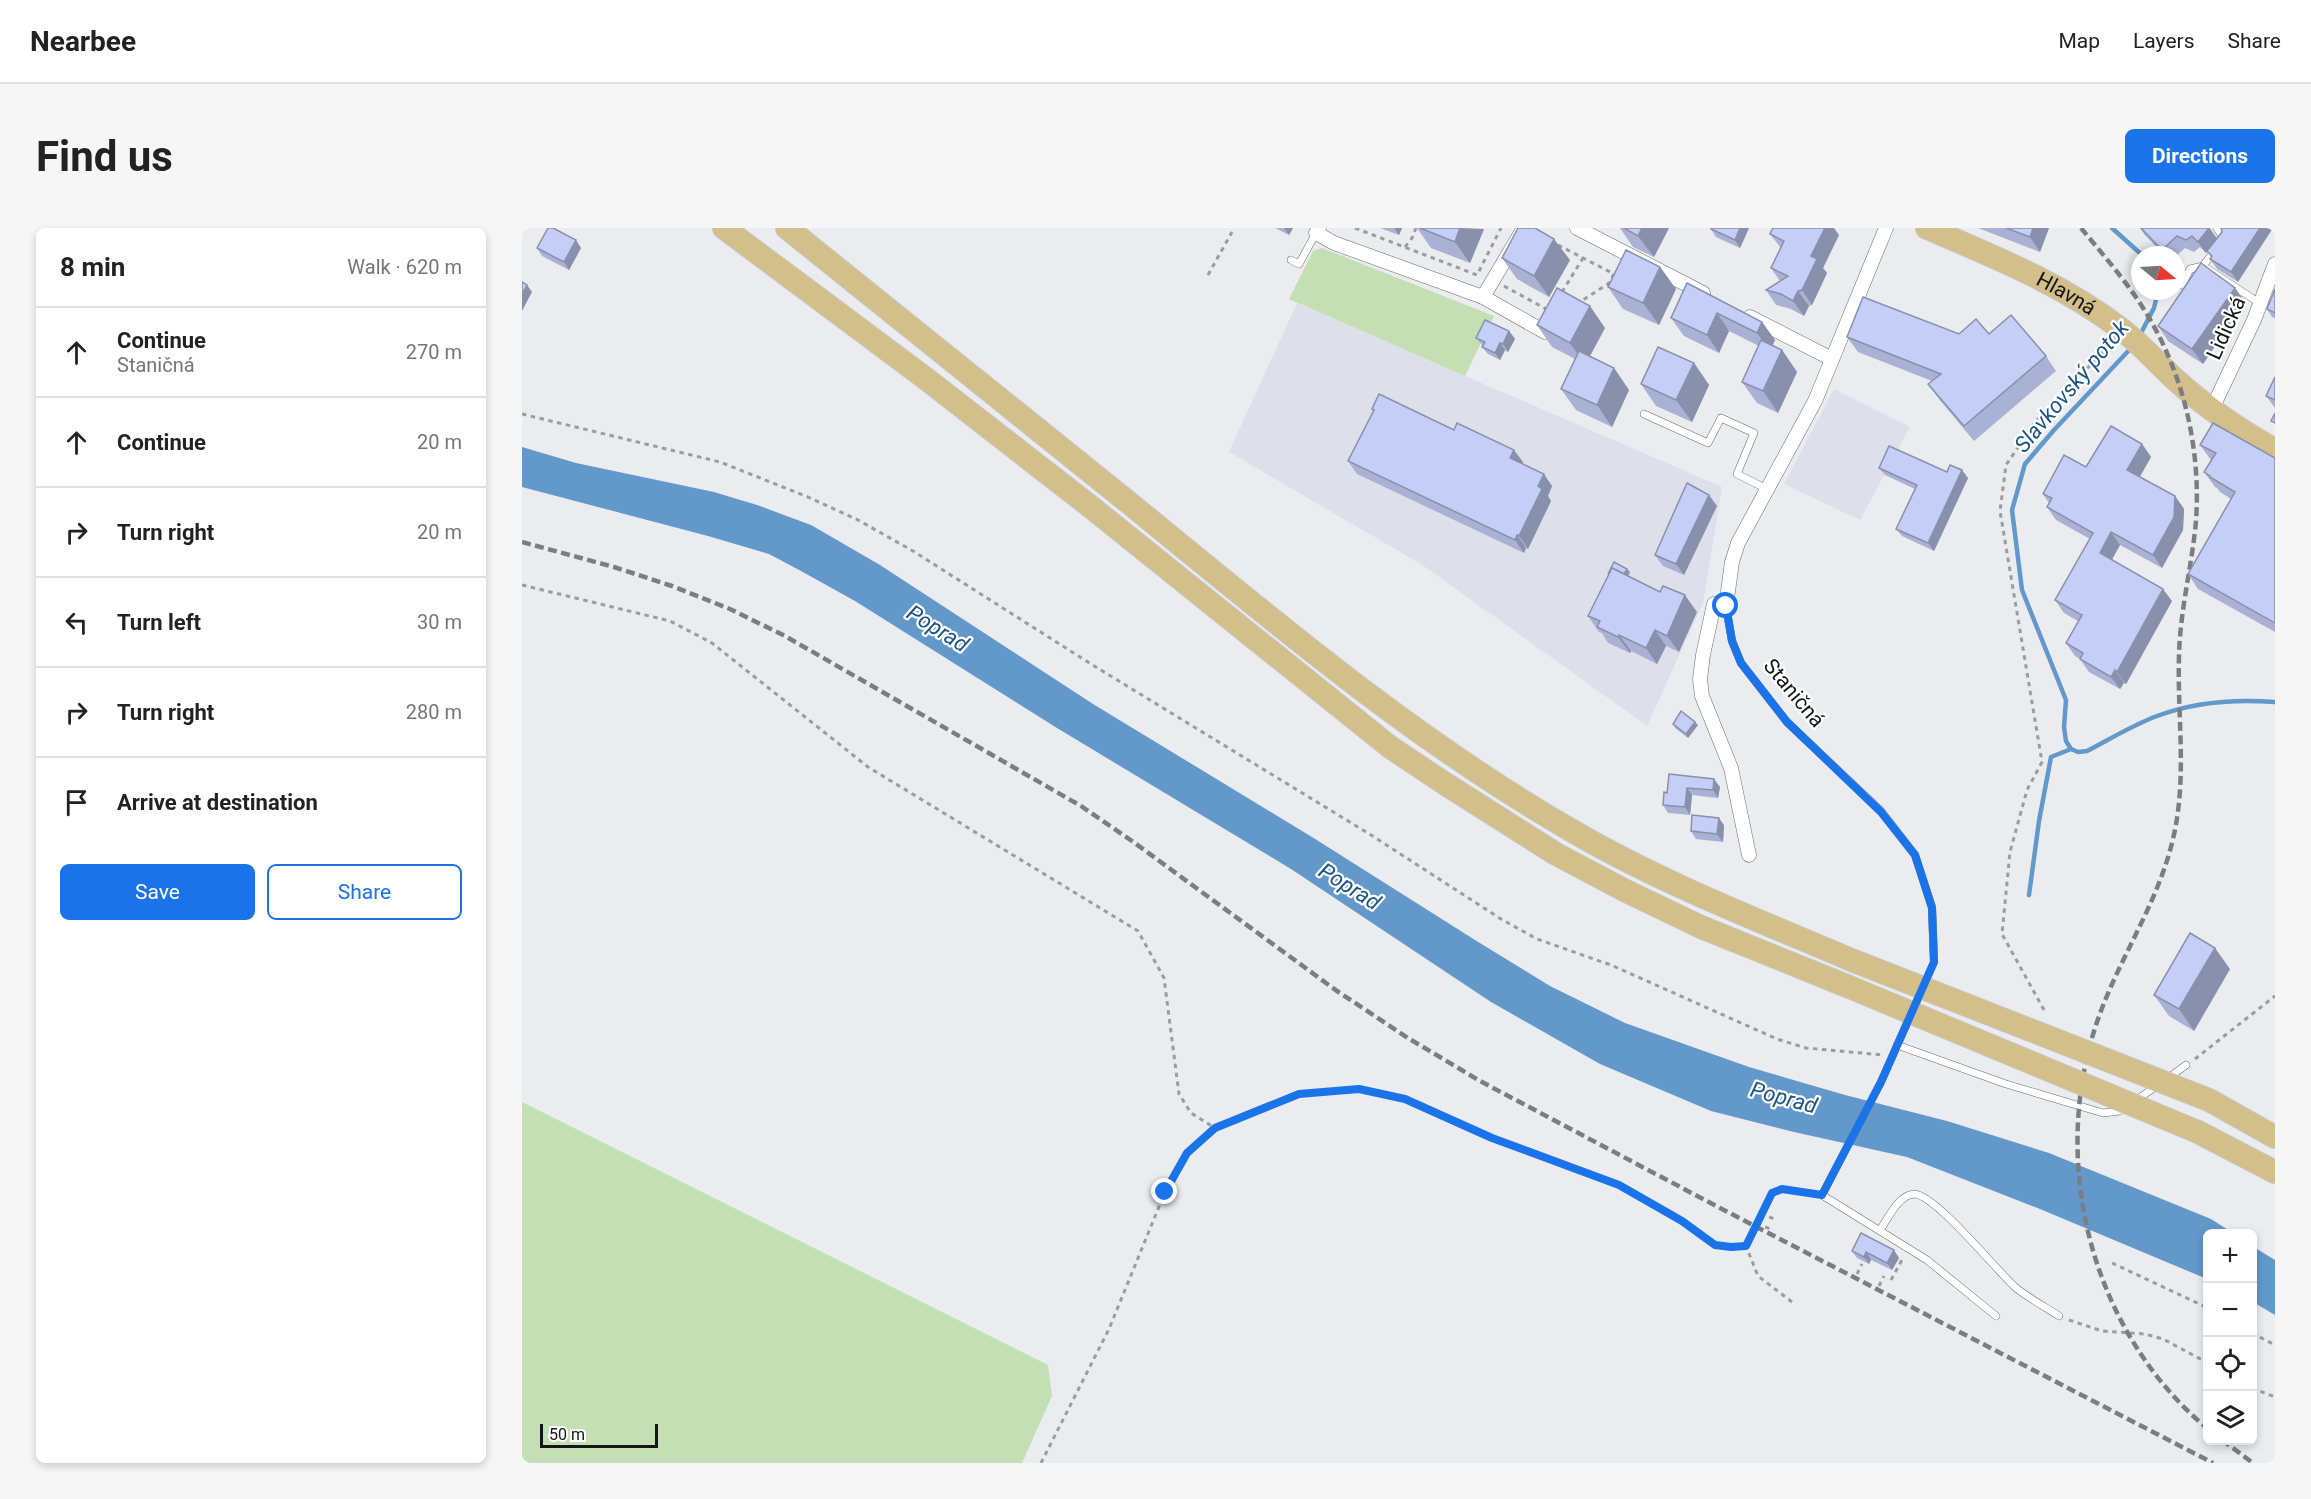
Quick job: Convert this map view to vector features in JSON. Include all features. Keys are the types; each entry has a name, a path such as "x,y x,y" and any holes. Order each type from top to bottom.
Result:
{"main road":[{"path":"724,228 926,378 1092,507 1390,747 1556,854 1701,927 2198,1132 2275,1172"},
{"path":"787,228 1387,710 1443,750 1571,831 1702,896 1854,961 2209,1100 2275,1137"},
{"name":"Hlavná","path":"1927,228 2031,273 2073,295 2120,338 2148,352 2178,382 2212,409 2275,450"}],"street":[{"path":"1483,297 1524,228"},
{"path":"1577,228 1720,301"},
{"name":"Staničná","path":"1720,605 1735,552 1815,401 1886,228"},
{"path":"1317,231 1334,243 1483,297 1545,332"},
{"name":"Lidická","path":"2212,409 2260,304 2275,264"},
{"path":"1740,312 1832,358"},
{"path":"1720,605 1702,663 1700,679 1702,696 1731,768 1749,855"}],"lane":[{"path":"2185,279 2190,269 2203,266 2224,239 2217,228"},
{"path":"1291,260 1299,264 1317,231"},
{"path":"2203,266 2260,304"},
{"path":"1644,414 1708,443 1721,418 1754,433 1737,474 1767,489"},
{"name":"Staničná","path":"1720,605 1741,663 1787,722 1881,812 1915,855 1932,908 1934,962 1881,1082 1822,1195"},
{"path":"1897,1045 2006,1084 2103,1113 2120,1111 2186,1065"},
{"path":"1880,1230 1903,1198 1914,1194 1926,1198 1953,1222 2017,1288 2059,1316"},
{"path":"1822,1195 1927,1260 1996,1316"}],"path":[{"path":"1355,228 1477,275 1501,228"},
{"path":"1404,247 1412,238 1416,228"},
{"path":"1208,275 1232,232"},
{"path":"1552,242 1614,274 1608,284 1578,304"},
{"path":"1562,293 1583,258"},
{"path":"1502,285 1550,311"},
{"path":"2044,1010 2002,934 2010,852 2027,790 2042,762 2000,511 2006,465 2036,421 2120,338"},
{"path":"522,414 720,462 758,475 848,515 913,551 1091,664 1371,835 1501,920 1537,939 1611,965 1777,1039 1806,1048 1893,1056"},
{"path":"522,585 670,621 712,643 868,766 1138,931 1164,978 1179,1094 1191,1113 1215,1128"},
{"path":"2186,1065 2275,996"},
{"path":"1041,1463 1109,1329 1165,1192 1187,1153 1215,1128 1299,1094 1359,1089 1405,1099 1492,1138 1619,1185 1682,1221 1715,1245 1746,1246"},
{"path":"1792,1302 1758,1276 1746,1246 1772,1193 1782,1189 1822,1195"},
{"path":"1761,1213 1774,1219"},
{"path":"1757,1222 1770,1229"},
{"path":"1891,1280 1908,1248"},
{"path":"2112,1263 2203,1306"},
{"path":"1857,1274 1862,1264"},
{"path":"1880,1286 1884,1276"},
{"path":"2059,1316 2102,1331 2145,1334 2163,1339 2203,1360"},
{"path":"2257,1335 2275,1345"},
{"path":"2257,1390 2275,1397"}],"shaded area":[{"path":"1297,303 1722,487 1703,603 1647,726 1421,564 1229,452"},
{"path":"1834,389 1910,427 1860,520 1784,484"}],"green space":[{"path":"1322,248 1494,316 1465,376 1289,299 1313,251"},
{"path":"522,1102 1048,1365 1052,1396 1022,1463 522,1463"}],"water":[{"name":"Poprad","path":"522,447 576,463 714,492 811,525 880,565 1093,704 1312,837 1550,986 1625,1023 1749,1067 1947,1121 2049,1153 2211,1219 2227,1229 2203,1229 2203,1277 2040,1209 1907,1157 1711,1111 1600,1064 1491,1002 1291,869 1057,728 855,601 801,571 769,554 522,487"},
{"path":"2257,1249 2275,1260 2275,1315 2257,1304"}],"building":[{"path":"548,228 553,228 576,240 564,262 537,248"},
{"path":"1420,228 1460,228 1455,242"},
{"path":"1518,228 1535,228 1554,239 1534,276 1502,258"},
{"path":"1624,228 1642,228 1638,236"},
{"path":"1711,228 1740,228 1735,240"},
{"path":"1773,228 1825,228 1811,256 1817,259 1802,290 1798,291 1793,301 1781,294 1766,290 1788,276 1771,268 1784,241 1770,234"},
{"path":"2006,228 2033,228 2030,237"},
{"path":"2141,228 2209,228 2198,242 2192,236 2186,240 2177,236 2166,246 2158,246"},
{"path":"2221,228 2260,228 2231,272 2210,259 2212,256 2207,251 2222,232"},
{"path":"1626,250 1660,267 1643,303 1608,287"},
{"path":"2201,263 2235,288 2192,349 2158,326 2176,300 2185,300 2185,286"},
{"path":"522,282 527,285 522,294"},
{"path":"1687,283 1762,322 1757,333 1717,313 1707,335 1671,318"},
{"path":"1557,288 1590,306 1570,343 1537,325"},
{"path":"2275,289 2275,313 2267,309"},
{"path":"1863,297 1959,334 1976,319 1989,334 2011,315 2046,356 1964,426 1928,384 1941,374 1847,337"},
{"path":"1485,320 1509,331 1503,344 1500,343 1495,353 1482,347 1485,342 1476,338"},
{"path":"1761,340 1782,350 1763,391 1742,382"},
{"path":"1658,347 1694,363 1676,400 1641,384"},
{"path":"1579,351 1614,368 1597,405 1561,389"},
{"path":"2275,377 2275,400 2266,396"},
{"path":"1379,394 1454,430 1457,423 1514,450 1510,458 1544,474 1538,486 1542,489 1515,540 1348,461 1374,410 1372,409"},
{"path":"2213,423 2275,458 2275,623 2188,574 2235,492 2204,472 2216,453 2200,445"},
{"path":"2111,426 2142,444 2127,470 2175,496 2174,517 2153,555 2111,532 2100,553 2163,589 2117,672 2115,670 2111,677 2080,659 2083,653 2066,643 2082,615 2055,600 2093,533 2047,507 2052,498 2043,494 2064,455 2086,467"},
{"path":"1889,446 1947,472 1950,465 1962,470 1928,543 1896,529 1917,485 1879,468"},
{"path":"1687,483 1709,495 1676,564 1655,555"},
{"path":"1614,562 1627,569 1624,574 1612,568 1608,574"},
{"path":"1612,568 1660,592 1663,586 1685,595 1667,636 1655,630 1646,648 1597,627 1600,621 1588,616"},
{"path":"1681,711 1695,722 1686,734 1673,724"},
{"path":"1669,774 1714,779 1713,790 1687,788 1685,807 1663,805"},
{"path":"1692,815 1719,818 1717,834 1691,831"},
{"path":"2190,933 2215,948 2179,1009 2154,995"},
{"path":"1861,1233 1894,1250 1887,1263 1866,1252 1864,1257 1852,1251"}],"waterway":[{"name":"Slavkovský potok","path":"2112,228 2132,246"},
{"name":"Slavkovský potok","path":"2140,335 2156,300"},
{"name":"Slavkovský potok","path":"2132,347 2025,464 2012,510 2022,590 2066,700 2064,727 2066,741 2071,749 2078,752 2087,751 2130,728 2186,707 2230,701 2275,702"},
{"path":"2029,895 2051,757 2071,749"}],"railway":[{"path":"2081,228 2141,304 2161,339 2187,414 2193,441 2197,494 2196,521 2180,639 2181,773 2177,819 2165,867 2097,1022 2083,1076 2078,1131 2080,1187 2091,1242 2109,1295 2135,1344 2168,1389 2203,1424"},
{"path":"522,542 614,567 672,586 730,609 785,636 1081,806 1337,991 1408,1038 1480,1081 2213,1463"},
{"path":"2229,1445 2253,1463"}],"route":[{"path":"1165,1192 1187,1153 1215,1128 1299,1094 1359,1089 1405,1099 1492,1138 1619,1185 1682,1221 1715,1245 1746,1246 1772,1193 1782,1189 1822,1195 1881,1082 1934,962 1932,908 1915,855 1881,812 1787,722 1741,663 1732,641 1726,606"}]}
